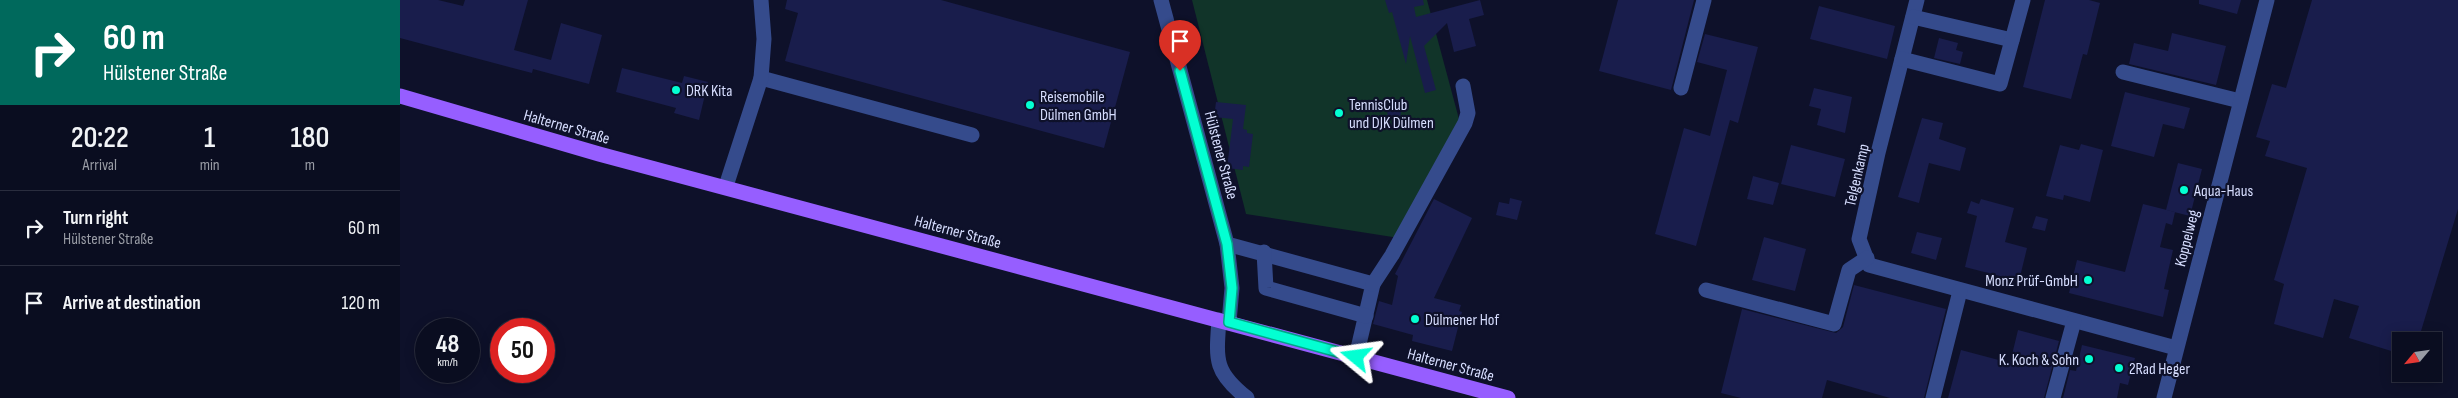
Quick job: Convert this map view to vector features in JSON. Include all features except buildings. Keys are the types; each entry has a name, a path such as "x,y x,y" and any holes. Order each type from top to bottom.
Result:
{"main road":[{"name":"Halterner Straße","path":"400,96 599,154 726,186 1508,398"}],"street":[{"path":"726,186 761,78 764,39 761,0"},
{"name":"Hülstener Straße","path":"1161,0 1227,244 1232,288 1217,345 1219,369 1231,385 1247,398"},
{"path":"1681,88 1704,0"},
{"name":"Telgenkamp","path":"1867,258 1859,239 1917,0"},
{"path":"1902,59 2000,84 2023,0"},
{"name":"Koppelweg","path":"2164,398 2267,0"},
{"path":"1913,17 2012,40"},
{"path":"2122,72 2240,100"},
{"path":"761,78 972,135"},
{"path":"1356,357 1373,284 1392,255 1465,123 1468,112 1463,86"},
{"path":"1227,244 1264,252 1373,284"},
{"path":"1264,252 1266,288 1366,316"},
{"path":"1706,290 1834,324 1850,270 1867,258 1869,265 2176,348"},
{"path":"1932,398 1960,291"},
{"path":"2053,398 2074,321"}],"green space":[{"name":"TennisClub und DJK Dülmen","path":"1192,0 1427,0 1463,134 1399,238 1246,214"}],"place":[{"name":"DRK Kita","path":"676,90"},
{"name":"Reisemobile Dülmen GmbH","path":"1030,105"},
{"name":"TennisClub und DJK Dülmen","path":"1339,113"},
{"name":"Aqua-Haus","path":"2184,190"},
{"name":"Monz Prüf-GmbH","path":"2088,280"},
{"name":"Dülmener Hof","path":"1415,319"},
{"name":"K. Koch & Sohn","path":"2089,359"},
{"name":"2Rad Heger","path":"2119,368"}],"route":[{"path":"1180,71 1227,244 1232,288 1229,322 1356,357"}]}
